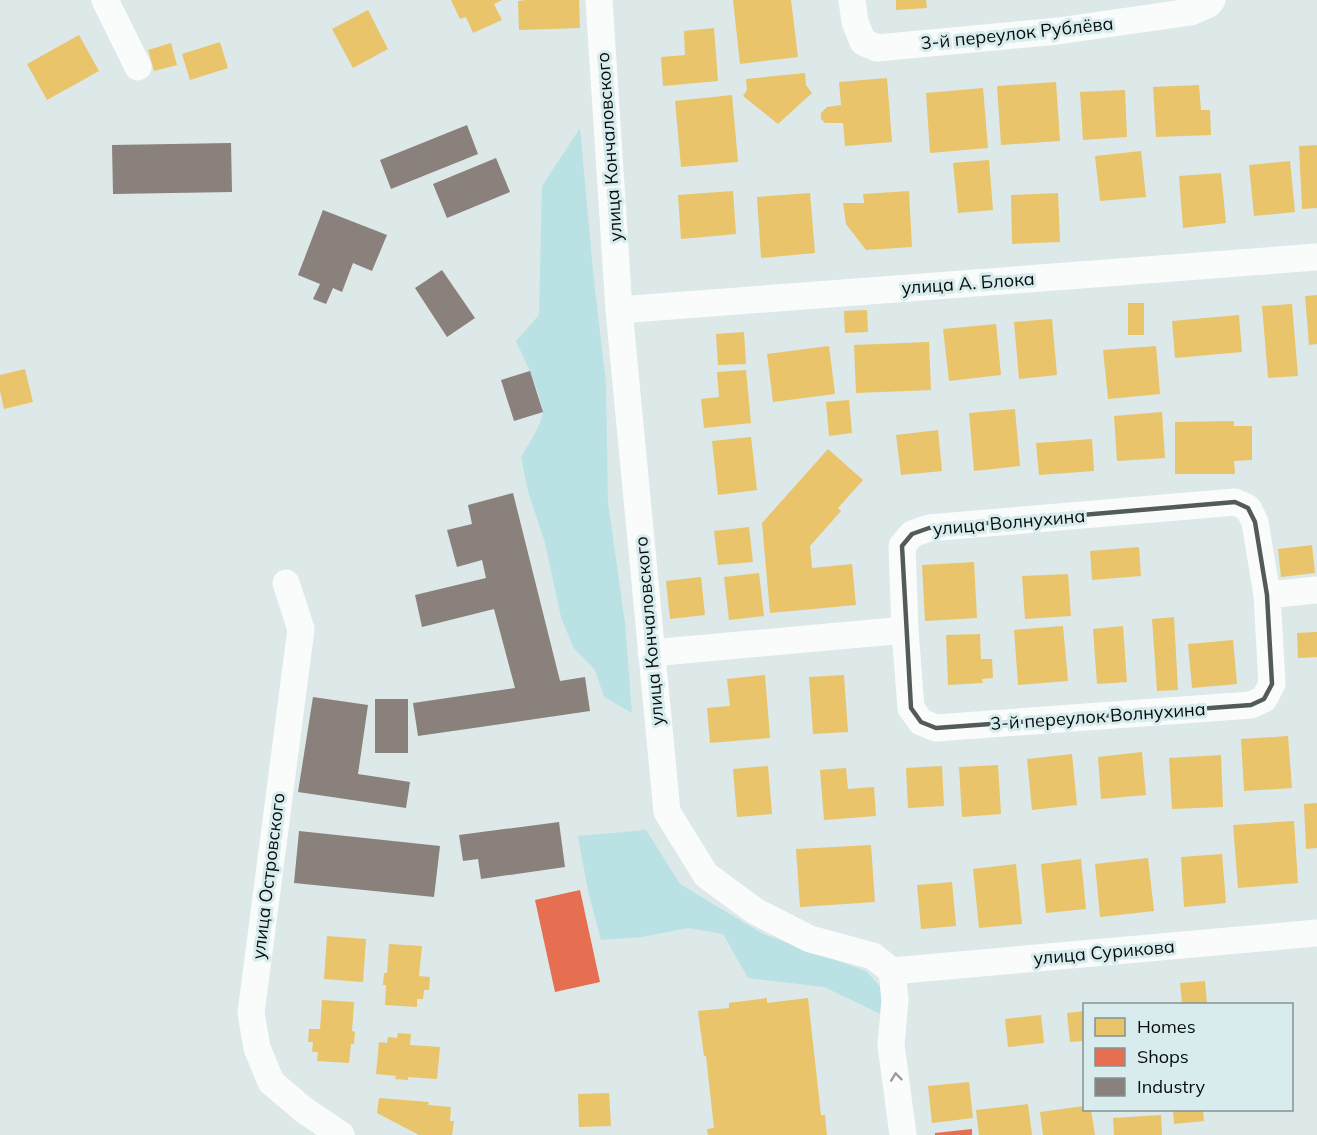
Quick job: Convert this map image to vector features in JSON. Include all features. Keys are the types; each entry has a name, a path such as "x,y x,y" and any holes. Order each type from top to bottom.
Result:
{"street":[{"path":"105,0 138,67"},
{"name":"улица Кончаловского","path":"599,0 620,310 667,812 706,875 755,911 810,939 873,956 892,971"},
{"name":"3-й переулок Рублёва","path":"852,0 855,22 863,42 876,48 1058,31 1191,12 1209,4 1212,0"},
{"name":"улица А. Блока","path":"620,310 1317,257"},
{"name":"улица Волнухина","path":"905,630 902,546 912,534 929,528 1235,502 1248,508 1255,522 1267,595"},
{"name":"улица Островского","path":"286,582 301,629 250,1013 257,1047 271,1082 304,1110 341,1135"},
{"path":"1267,595 1317,591"},
{"name":"3-й переулок Волнухина","path":"905,630 911,708 921,722 936,728 1251,705 1264,699 1272,684 1267,595"},
{"path":"651,653 905,630"},
{"name":"улица Сурикова","path":"892,971 1317,933"},
{"path":"892,971 895,1000 891,1045 903,1135"}],"highlighted area":[{"path":"1235,502 1248,508 1255,522 1267,595 1272,684 1264,699 1251,705 936,728 921,722 911,708 902,546 912,534 929,528"}],"shaded area":[{"path":"580,128 606,384 608,502 625,623 632,713 604,697 595,670 573,647 561,617 545,543 528,491 521,457 536,432 542,416 537,390 516,341 539,315 542,186"},
{"path":"646,830 680,884 763,934 866,971 885,992 883,1015 824,987 748,978 723,934 688,928 642,937 601,940 588,891 578,836"}],"building: Homes":[{"path":"451,0 502,0 494,4 502,20 473,33 466,17 460,19"},
{"path":"579,0 580,28 519,30 518,1"},
{"path":"733,0 791,0 798,57 740,64"},
{"path":"896,0 926,0 927,8 896,10"},
{"path":"368,10 388,49 353,68 332,29"},
{"path":"714,28 718,81 663,86 661,57 685,55 684,31"},
{"path":"79,35 99,71 47,100 27,64"},
{"path":"220,42 228,68 190,80 182,54"},
{"path":"171,43 177,65 154,71 148,50"},
{"path":"805,73 806,85 812,93 778,124 743,96 747,90 746,79"},
{"path":"887,78 892,142 845,146 843,123 825,123 821,119 821,113 827,107 841,105 839,82"},
{"path":"1056,82 1060,141 1001,145 997,86"},
{"path":"1199,85 1201,110 1210,110 1211,135 1156,137 1153,87"},
{"path":"983,88 988,148 930,153 926,93"},
{"path":"1125,90 1127,137 1083,140 1080,92"},
{"path":"732,95 738,162 681,167 675,101"},
{"path":"1317,145 1317,208 1302,209 1299,146"},
{"path":"1141,151 1146,197 1100,201 1095,156"},
{"path":"989,160 993,210 958,213 953,163"},
{"path":"1290,161 1295,212 1254,216 1249,165"},
{"path":"1221,173 1226,223 1183,228 1179,176"},
{"path":"733,191 736,234 681,239 678,195"},
{"path":"909,191 912,247 866,250 846,224 843,203 864,203 863,194"},
{"path":"810,193 815,253 761,258 757,197"},
{"path":"1058,193 1060,242 1012,244 1011,195"},
{"path":"1317,295 1317,344 1309,345 1305,296"},
{"path":"1128,303 1144,303 1144,335 1128,335"},
{"path":"1292,304 1298,376 1268,378 1262,306"},
{"path":"867,310 868,332 845,333 844,311"},
{"path":"1239,315 1242,352 1175,358 1172,321"},
{"path":"1052,319 1057,375 1019,379 1014,322"},
{"path":"996,324 1001,375 949,381 943,329"},
{"path":"744,332 746,364 718,365 716,334"},
{"path":"929,342 931,390 856,393 854,345"},
{"path":"829,346 835,394 773,402 767,354"},
{"path":"1156,346 1160,394 1108,399 1103,350"},
{"path":"25,369 33,402 4,409 0,391 0,375"},
{"path":"746,370 751,423 704,428 701,399 719,397 717,372"},
{"path":"849,400 852,433 829,436 826,402"},
{"path":"1015,409 1020,466 974,471 969,413"},
{"path":"1162,412 1165,458 1117,461 1114,416"},
{"path":"1234,421 1234,426 1252,426 1252,460 1234,461 1235,474 1175,474 1175,422"},
{"path":"938,430 942,471 901,475 896,435"},
{"path":"751,437 757,490 718,495 712,441"},
{"path":"1092,439 1094,471 1039,475 1036,443"},
{"path":"828,449 863,480 838,508 841,511 810,546 812,568 852,564 856,605 770,613 762,523"},
{"path":"749,527 753,562 718,565 714,531"},
{"path":"1312,545 1315,573 1281,577 1278,549"},
{"path":"1139,547 1141,576 1092,580 1090,551"},
{"path":"974,562 977,618 925,621 922,565"},
{"path":"759,573 764,616 729,620 724,577"},
{"path":"1068,574 1071,616 1025,619 1022,576"},
{"path":"701,577 705,615 670,619 666,581"},
{"path":"1174,617 1178,690 1157,691 1152,619"},
{"path":"1063,626 1068,681 1018,685 1014,630"},
{"path":"1123,626 1127,682 1097,684 1093,629"},
{"path":"1317,632 1317,657 1298,658 1297,633"},
{"path":"980,634 981,659 992,659 993,678 982,679 983,683 948,685 946,635"},
{"path":"1233,640 1237,684 1192,688 1188,644"},
{"path":"765,675 770,738 710,743 707,708 730,706 727,679"},
{"path":"844,675 848,732 813,734 809,677"},
{"path":"1288,736 1292,788 1244,791 1241,739"},
{"path":"1142,752 1146,795 1101,799 1098,757"},
{"path":"1072,754 1077,805 1032,810 1027,759"},
{"path":"1221,755 1223,807 1172,809 1169,758"},
{"path":"998,765 1001,814 962,817 959,767"},
{"path":"768,766 772,814 737,817 733,769"},
{"path":"942,766 944,806 908,808 906,768"},
{"path":"846,768 848,789 874,787 876,816 824,820 820,770"},
{"path":"1317,803 1317,848 1306,849 1304,804"},
{"path":"1294,821 1298,883 1238,888 1233,825"},
{"path":"871,845 875,902 800,907 796,849"},
{"path":"1222,854 1226,903 1184,907 1181,857"},
{"path":"1148,858 1154,911 1100,917 1095,864"},
{"path":"1081,859 1086,909 1046,913 1041,864"},
{"path":"1016,864 1022,924 979,928 973,869"},
{"path":"952,882 956,926 921,929 917,885"},
{"path":"327,936 366,939 363,982 324,979"},
{"path":"389,944 422,946 419,976 430,977 429,990 424,990 423,999 417,999 417,1007 385,1005 386,985 383,985 384,973 387,973"},
{"path":"1205,981 1207,1003 1182,1003 1180,983"},
{"path":"767,998 767,1003 808,998 821,1115 825,1115 827,1135 708,1135 707,1129 714,1128 706,1056 704,1056 698,1011 729,1008 729,1003"},
{"path":"322,1000 354,1002 352,1031 355,1032 349,1063 317,1061 318,1052 312,1052 313,1042 308,1042 309,1029 320,1029"},
{"path":"1083,1011 1083,1041 1070,1042 1067,1013"},
{"path":"1041,1015 1044,1043 1008,1047 1005,1019"},
{"path":"398,1033 411,1034 410,1045 440,1047 437,1079 408,1077 408,1080 395,1079 396,1076 376,1074 379,1042 387,1043 388,1037 397,1038"},
{"path":"969,1082 973,1118 932,1123 928,1086"},
{"path":"609,1093 611,1126 579,1127 578,1094"},
{"path":"379,1098 429,1102 428,1105 451,1107 450,1121 454,1121 452,1135 419,1135 377,1113"},
{"path":"1028,1104 1032,1135 979,1135 976,1110"},
{"path":"1083,1106 1083,1111 1091,1111 1095,1135 1043,1135 1040,1112"},
{"path":"1173,1111 1203,1111 1204,1121 1174,1124"},
{"path":"1161,1115 1162,1135 1114,1135 1113,1118"}],"building: Shops":[{"path":"580,890 600,982 555,992 535,900"},
{"path":"972,1129 972,1135 935,1135 935,1133"}],"building: Industry":[{"path":"467,125 478,154 391,189 380,160"},
{"path":"231,143 232,192 113,194 112,145"},
{"path":"496,158 510,192 447,218 433,184"},
{"path":"323,210 387,235 372,271 353,263 342,292 333,288 326,304 313,299 320,284 298,275"},
{"path":"442,270 475,318 447,337 415,288"},
{"path":"530,371 543,412 514,421 501,380"},
{"path":"513,493 560,681 585,677 590,711 418,736 413,703 515,688 494,609 422,627 415,595 486,578 482,560 457,567 447,530 472,524 468,505"},
{"path":"313,697 368,705 358,774 410,782 406,808 298,792"},
{"path":"375,699 408,699 408,753 375,753"},
{"path":"559,822 565,867 481,879 478,859 463,861 459,835"},
{"path":"299,831 440,846 434,897 294,883"}]}
